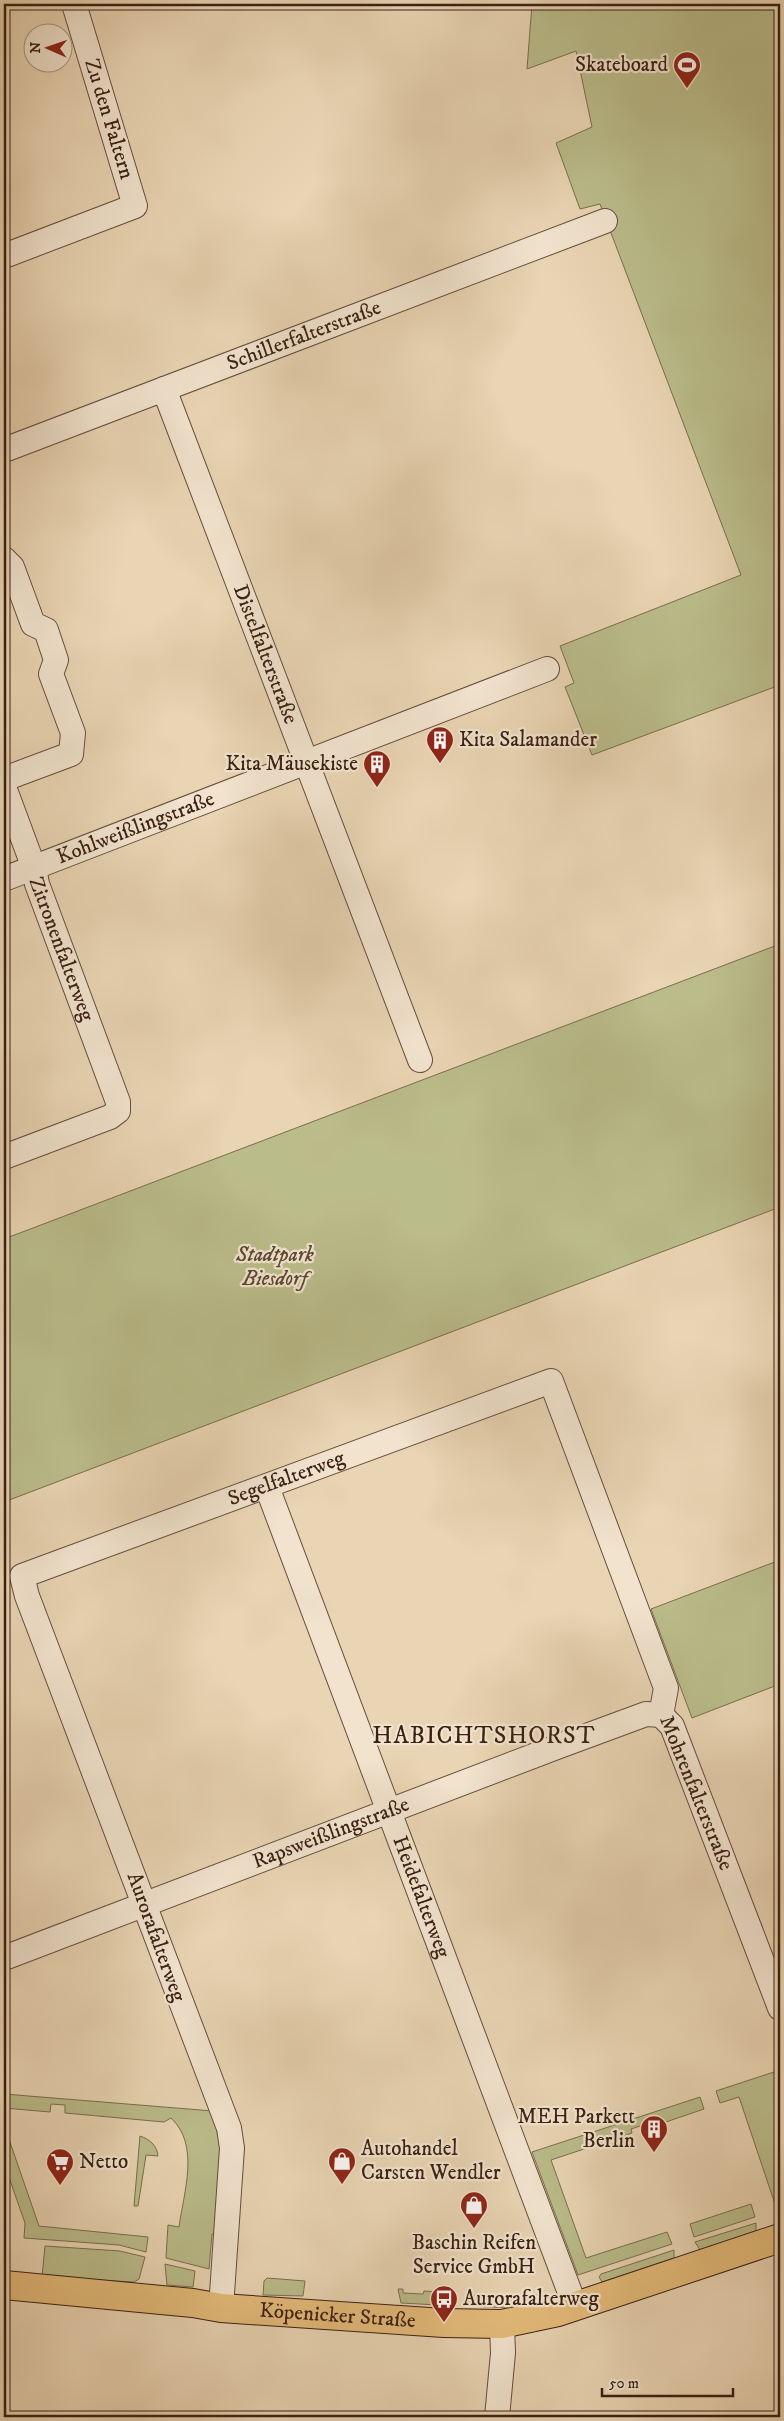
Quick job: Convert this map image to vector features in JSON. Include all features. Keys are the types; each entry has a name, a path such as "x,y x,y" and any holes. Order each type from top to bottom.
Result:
{"main road":[{"name":"Köpenicker Straße","path":"4,2285 193,2303 221,2308 460,2324 502,2324 535,2318 575,2306 780,2238"}],"street":[{"name":"Zu den Faltern","path":"4,256 135,206 74,4"},
{"name":"Schillerfalterstraße","path":"4,450 604,221"},
{"name":"Distelfalterstraße","path":"164,389 420,1060"},
{"path":"4,558 12,567 33,624 46,630 56,660 51,674 73,733 71,754 4,779"},
{"name":"Kohlweißlingstraße","path":"4,879 547,669"},
{"name":"Zitronenfalterweg","path":"4,787 34,868 37,884 118,1102 118,1111 110,1117 4,1157"},
{"name":"Segelfalterweg","path":"22,1576 551,1381"},
{"name":"Mohrenfalterstraße","path":"551,1381 666,1688 661,1715 672,1726 780,2008"},
{"name":"Heidefalterweg","path":"267,1486 575,2306"},
{"name":"Aurorafalterweg","path":"22,1576 27,1596 229,2128 232,2148 221,2308"},
{"name":"Rapsweißlingstraße","path":"4,1958 646,1714 661,1715"},
{"path":"496,2417 503,2353 502,2324"}],"green space":[{"path":"532,4 780,4 780,685 592,755 565,687 574,683 560,646 741,575 600,204 580,209 556,143 592,127 576,51 527,69"},
{"name":"Stadtpark Biesdorf","path":"780,944 780,1207 4,1502 4,1239"},
{"path":"780,1560 780,1684 692,1718 651,1609"},
{"path":"780,2070 780,2209 777,2210 739,2097 720,2103 716,2091"},
{"path":"4,2094 213,2111 225,2141 218,2234 212,2234 209,2269 166,2258 168,2225 179,2227 188,2169 185,2141 180,2129 171,2118 164,2122 65,2113 65,2105 51,2104 50,2112 4,2108"},
{"path":"700,2097 704,2109 660,2124 658,2120 631,2129 632,2133 551,2160 586,2258 667,2232 672,2244 578,2275 532,2152"},
{"path":"4,2125 39,2226 148,2237 146,2252 119,2245 24,2238 25,2223 4,2163"},
{"path":"140,2136 152,2143 158,2156 146,2155 138,2206 134,2206"},
{"path":"751,2204 755,2217 694,2237 690,2224"},
{"path":"756,2223 756,2232 700,2250 695,2242"},
{"path":"45,2246 120,2251 145,2257 139,2279 134,2282 42,2277"},
{"path":"674,2250 674,2258 602,2282 599,2277 601,2274"},
{"path":"165,2264 195,2271 193,2287 167,2285"},
{"path":"267,2278 305,2281 303,2296 263,2295 264,2281"},
{"path":"398,2289 403,2289 403,2293 423,2294 424,2291 453,2293 456,2295 456,2306 401,2303"},
{"path":"539,2294 544,2301 512,2308 468,2306 468,2297 472,2295 526,2299"}],"place":[{"name":"Skateboard","path":"687,89"},
{"name":"Kita Salamander","path":"440,764"},
{"name":"Kita Mäusekiste","path":"377,788"},
{"name":"MEH Parkett Berlin","path":"654,2153"},
{"name":"Autohandel Carsten Wendler","path":"342,2185"},
{"name":"Netto","path":"60,2186"},
{"name":"Baschin Reifen Service GmbH","path":"474,2229"},
{"name":"Aurorafalterweg","path":"444,2323"}],"district":[{"name":"HABICHTSHORST","path":"484,1736"}]}
